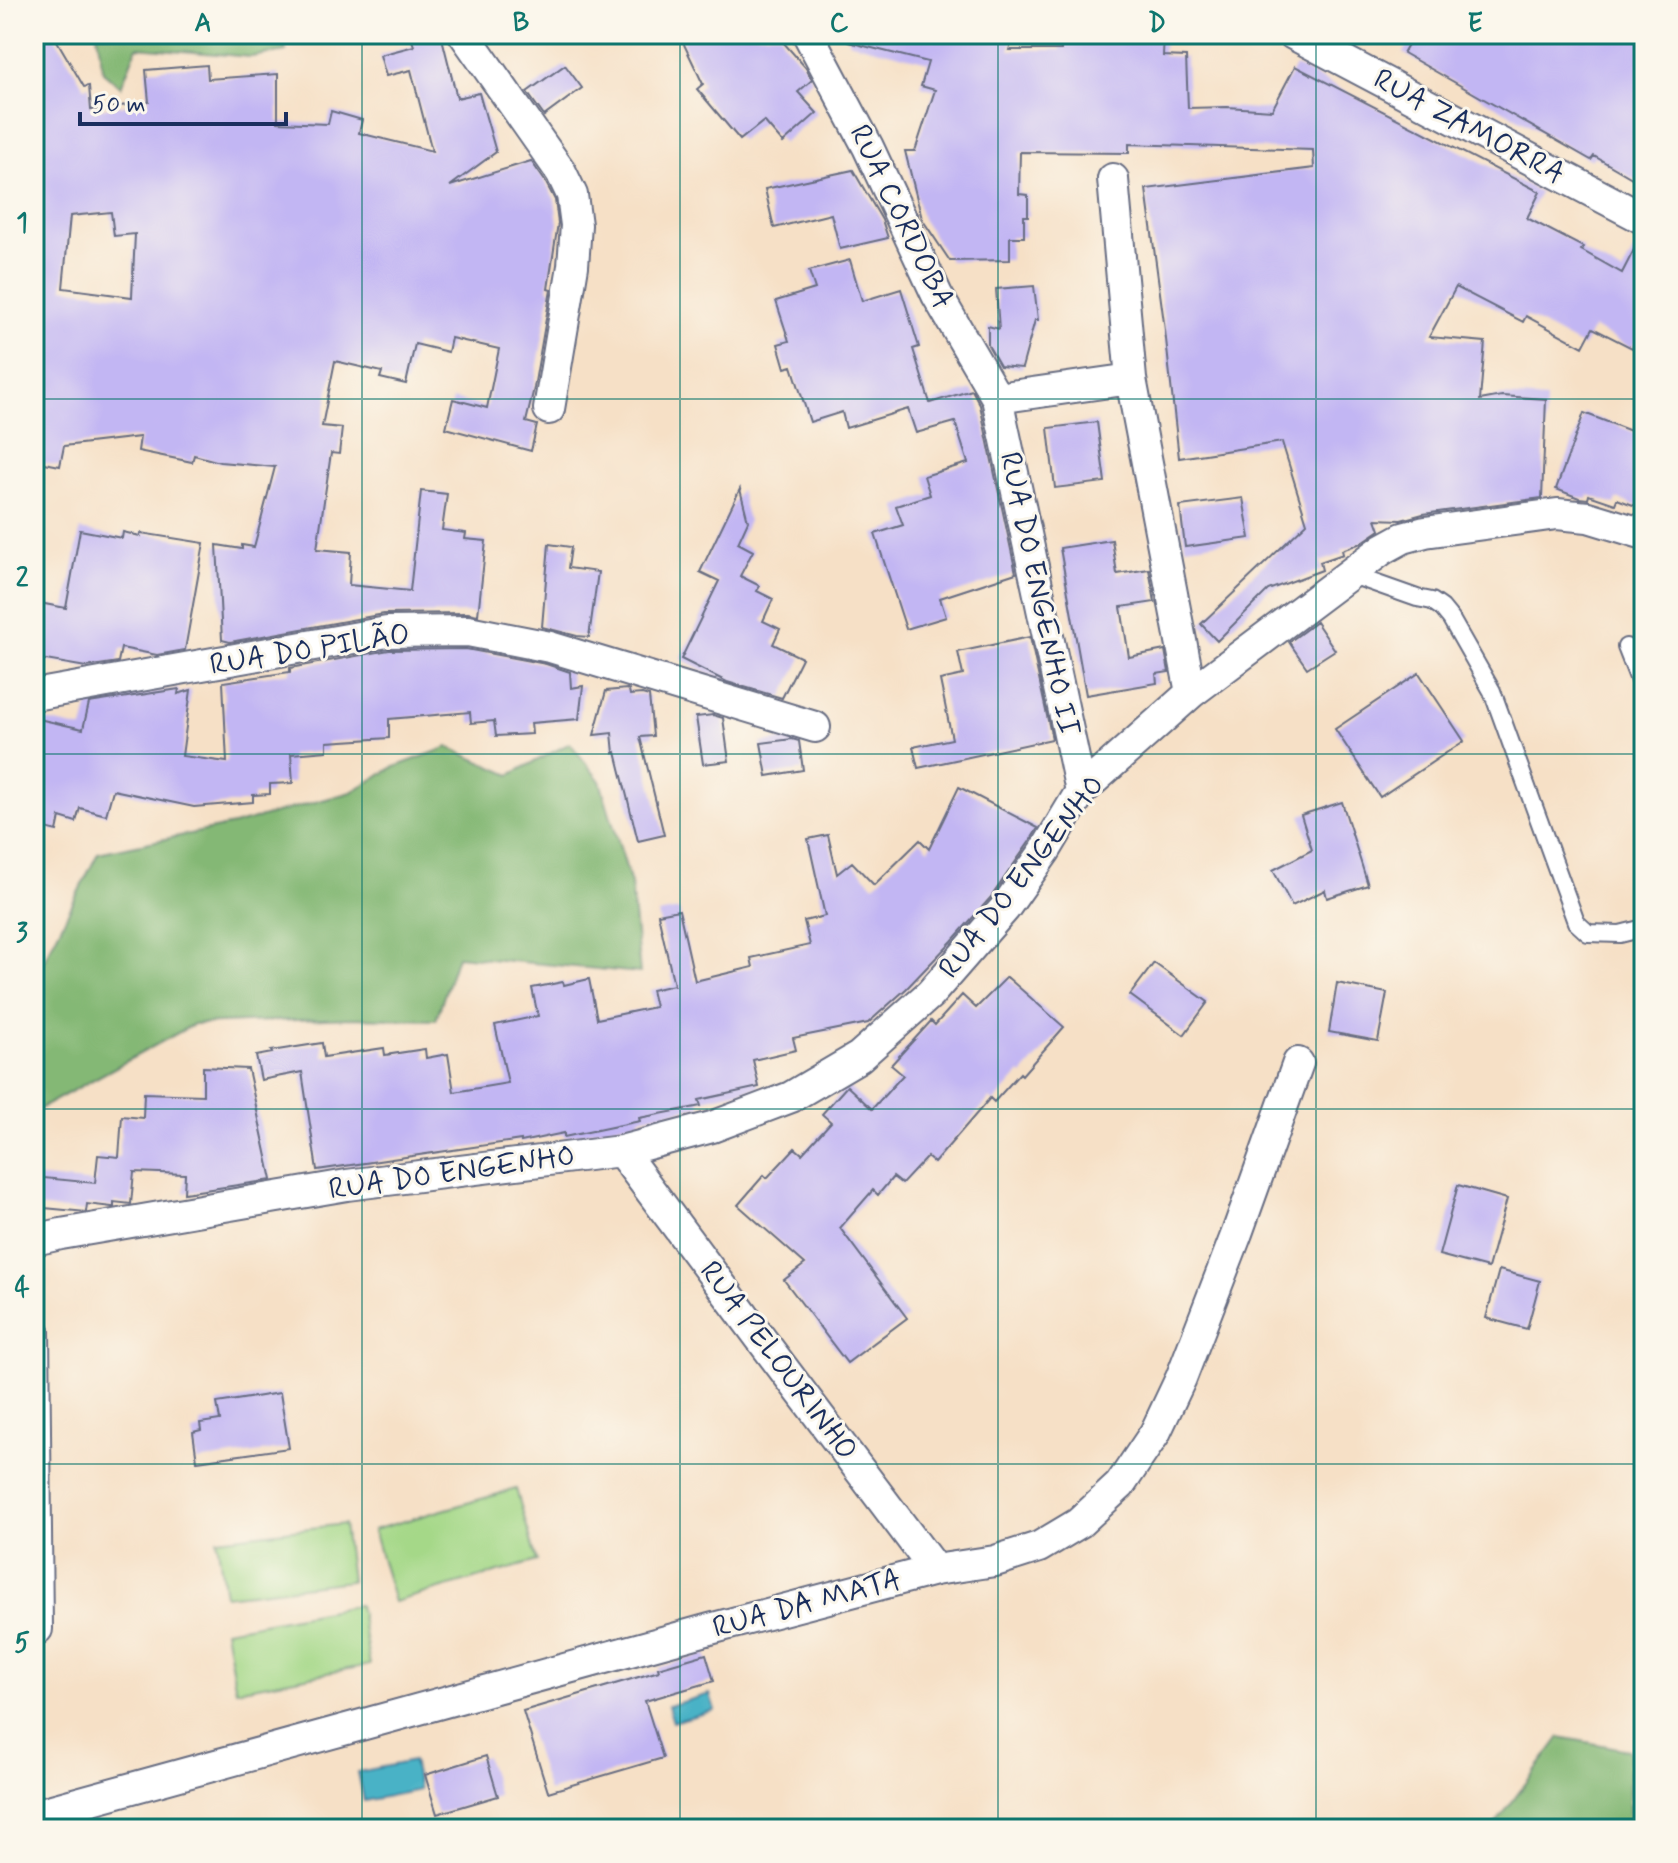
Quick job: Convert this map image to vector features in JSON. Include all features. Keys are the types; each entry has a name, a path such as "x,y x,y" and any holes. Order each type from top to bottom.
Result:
{"street":[{"path":"464,34 561,172 572,195 576,225 573,266 549,409"},
{"name":"RUA CORDOBA","path":"808,34 868,147 937,295 997,398"},
{"name":"RUA ZAMORRA","path":"1293,34 1644,219"},
{"path":"1113,179 1131,379 1191,693"},
{"path":"997,398 1131,379"},
{"name":"RUA DO ENGENHO II","path":"997,398 1081,791"},
{"name":"RUA DO ENGENHO","path":"34,1240 347,1185 621,1151 712,1127 791,1097 859,1057 930,994 1005,908 1045,851 1081,791 1191,693 1383,549 1403,538 1425,532 1557,514 1588,517 1644,534"},
{"name":"RUA DO PILÃO","path":"34,695 387,632 468,631 550,647 815,727"},
{"name":"RUA DA MATA","path":"34,1815 710,1629 935,1570 995,1561 1039,1547 1079,1523 1120,1485 1155,1433 1181,1378 1298,1063"},
{"name":"RUA PELOURINHO","path":"621,1151 935,1570"},
{"path":"34,1331 37,1629 34,1631"}],"lane":[{"path":"1349,574 1432,601 1442,608 1492,691 1576,922 1588,933 1620,934 1644,928"},
{"path":"1626,647 1644,693"}],"green space":[{"path":"97,34 282,34 286,51 251,57 137,47 121,87 103,72"},
{"path":"570,743 600,781 631,884 640,973 457,956 436,1020 352,1018 194,1024 34,1112 34,980 98,853 233,825 351,792 392,768 448,747 510,775"},
{"path":"516,1489 537,1561 394,1602 373,1530"},
{"path":"344,1524 351,1581 225,1596 217,1539"},
{"path":"359,1605 370,1665 236,1690 225,1630"},
{"path":"1560,1737 1629,1750 1629,1829 1492,1829"}],"water":[{"path":"710,1694 715,1710 673,1722 668,1706"},
{"path":"413,1761 419,1790 364,1801 358,1772"}],"building":[{"path":"34,34 53,34 84,87 89,86 91,110 149,102 146,70 207,65 208,79 278,74 278,122 328,124 331,111 362,120 359,133 432,151 411,70 386,76 380,55 414,46 410,34 441,34 457,98 479,93 496,152 450,186 531,161 555,200 558,223 548,289 551,290 526,422 537,425 531,451 446,428 453,399 487,408 499,349 451,338 448,352 415,344 406,384 380,378 382,372 335,361 322,426 342,428 339,454 331,453 317,549 351,552 349,585 410,591 421,491 447,494 442,530 466,533 465,539 486,541 478,615 384,614 230,642 222,640 217,545 242,549 242,545 254,547 275,467 220,462 194,455 192,462 138,451 140,437 64,446 60,466 34,461","holes":["111,212 114,236 135,234 132,297 63,288 70,216"]},
{"path":"679,34 781,34 783,42 806,68 812,80 798,92 817,113 783,143 764,121 740,140 697,89 703,84"},
{"path":"849,34 910,34 935,40 937,34 1014,34 1009,50 1061,50 1061,34 1164,34 1163,56 1186,57 1188,108 1272,110 1295,66 1540,192 1527,218 1583,247 1581,250 1622,273 1641,236 1644,237 1644,326 1632,348 1593,328 1583,347 1526,316 1523,322 1456,287 1429,337 1485,342 1480,400 1502,396 1546,399 1542,498 1423,514 1401,520 1376,519 1380,530 1361,543 1342,550 1343,554 1320,562 1322,570 1268,590 1217,641 1201,624 1307,523 1282,442 1179,458 1146,189 1314,168 1313,150 1129,144 1129,153 1020,152 1019,194 1028,195 1028,216 1024,216 1024,237 1010,237 1010,260 950,261 922,219 905,151 915,151 935,90 921,86 928,62 848,42"},
{"path":"1414,34 1644,34 1644,185 1594,156 1591,160 1403,53"},
{"path":"565,65 582,88 544,116 527,92"},
{"path":"853,170 882,220 888,238 840,249 831,214 774,228 765,189"},
{"path":"850,260 862,301 901,289 919,347 913,349 930,403 972,390 980,405 1016,573 940,598 946,617 906,629 875,534 903,525 896,506 930,495 924,476 968,463 955,422 916,433 908,409 846,428 842,412 810,422 792,366 785,368 778,344 789,341 776,301 815,289 809,271"},
{"path":"1034,286 1038,320 1035,320 1022,368 1000,366 988,345 988,326 999,329 996,289"},
{"path":"1584,413 1644,436 1644,509 1617,499 1615,504 1589,495 1588,499 1579,498 1556,489"},
{"path":"1097,422 1105,482 1055,488 1048,428"},
{"path":"740,489 748,521 738,543 753,551 740,576 760,586 757,591 773,599 763,621 780,629 773,644 802,658 782,698 727,682 681,659 719,581 700,572"},
{"path":"1243,498 1250,538 1185,547 1180,506"},
{"path":"80,530 122,538 123,532 140,536 141,533 204,543 185,650 157,655 121,648 118,662 86,667 34,658 34,602 66,608"},
{"path":"1112,540 1117,574 1149,569 1155,602 1121,607 1129,657 1165,650 1169,672 1156,674 1157,683 1086,695 1060,548"},
{"path":"549,544 571,547 568,568 598,572 589,637 542,627"},
{"path":"1316,622 1335,650 1307,668 1289,642"},
{"path":"1030,637 1052,739 918,768 913,747 952,739 940,680 963,675 958,652"},
{"path":"466,649 546,664 570,672 571,688 583,686 579,719 531,723 532,734 496,736 494,721 471,723 470,712 389,719 389,738 327,742 327,751 291,754 293,783 270,784 270,794 253,795 253,802 194,807 113,790 106,815 80,808 76,822 60,817 57,831 34,825 34,718 83,729 89,703 179,689 178,694 191,690 182,756 227,762 223,682 290,672 290,668 389,650"},
{"path":"1419,673 1464,741 1380,797 1335,729"},
{"path":"627,689 630,695 649,696 653,736 640,737 664,835 638,841 614,753 612,733 594,735 606,691"},
{"path":"713,715 723,718 729,761 703,764 696,717"},
{"path":"799,741 803,770 767,776 761,743"},
{"path":"959,787 1038,828 1030,841 991,897 906,989 868,1023 793,1038 796,1050 753,1060 759,1087 699,1100 701,1106 564,1137 564,1133 521,1142 317,1170 302,1072 261,1080 256,1056 322,1043 324,1057 384,1048 385,1055 425,1049 426,1058 448,1054 454,1092 508,1083 495,1025 538,1016 532,988 589,979 597,1019 655,1007 651,990 674,985 658,914 679,910 695,981 753,967 751,958 810,945 804,921 825,916 808,839 828,835 837,874 852,862 874,885 920,840 929,849"},
{"path":"1342,802 1368,885 1327,898 1325,890 1292,906 1273,870 1312,850 1301,815"},
{"path":"1154,963 1208,1002 1184,1035 1130,995"},
{"path":"1007,977 1064,1027 994,1102 990,1098 934,1163 927,1157 902,1184 893,1177 878,1195 873,1190 840,1228 907,1318 847,1363 784,1280 805,1264 738,1205 764,1175 767,1178 795,1148 802,1154 831,1122 822,1114 847,1086 872,1109 903,1075 891,1065 931,1021 935,1025 962,995 976,1008"},
{"path":"1337,983 1387,993 1378,1041 1329,1032"},
{"path":"203,1067 248,1069 272,1180 184,1193 185,1174 134,1172 131,1204 114,1202 112,1207 87,1204 86,1212 34,1207 34,1177 95,1183 98,1155 119,1157 122,1116 143,1118 144,1093 203,1095"},
{"path":"1458,1185 1507,1199 1488,1268 1439,1255"},
{"path":"1499,1270 1540,1281 1527,1329 1486,1318"},
{"path":"280,1393 289,1448 197,1461 193,1432 201,1430 200,1423 220,1420 217,1403"},
{"path":"706,1654 714,1681 645,1701 663,1758 548,1792 523,1711"},
{"path":"486,1756 498,1796 437,1814 425,1775"}]}
